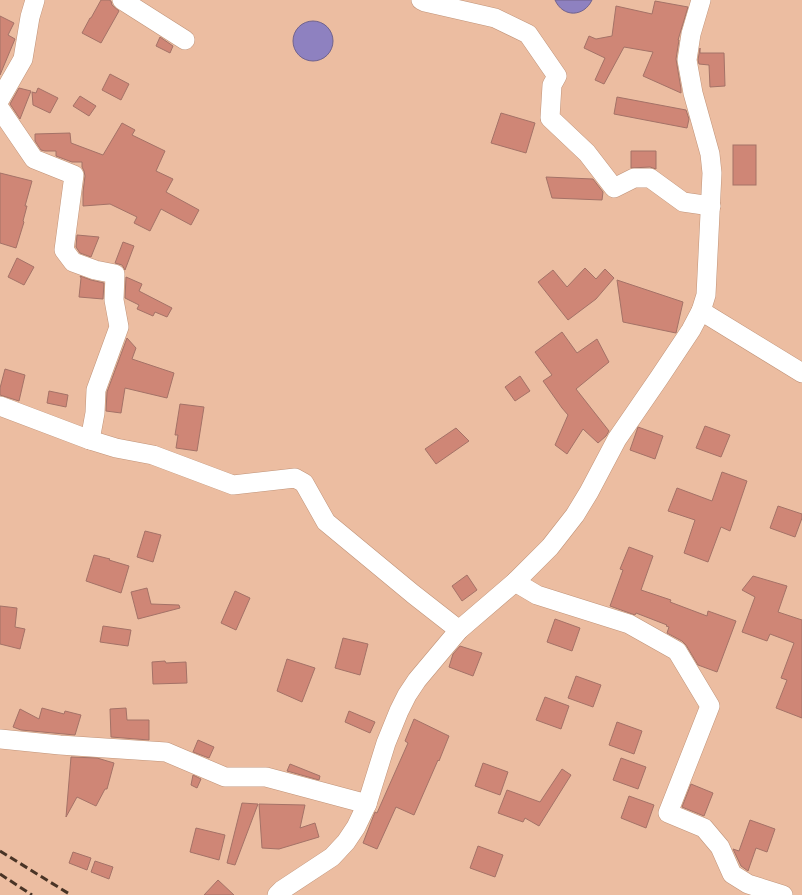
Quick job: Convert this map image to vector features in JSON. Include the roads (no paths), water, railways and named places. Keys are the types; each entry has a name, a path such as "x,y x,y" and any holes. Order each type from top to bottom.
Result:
{"street":[{"path":"0,99 23,60 30,17 35,0"},
{"path":"122,0 185,40"},
{"path":"421,0 425,2 471,6 528,34 557,76 552,85 550,118 587,153 614,188 634,178 650,178 683,202 711,206"},
{"path":"277,895 282,890 332,857 346,842 356,827 367,804 386,742 399,711 417,680 459,630 514,582 550,547 575,515 617,439 691,330 701,311 706,295 712,173 710,154 693,93 688,60 691,34 701,0"},
{"path":"0,109 34,159 74,175 64,250 73,262 95,270 115,274 114,300 119,326 96,390 95,413 90,440"},
{"path":"701,311 802,373"},
{"path":"0,406 90,440 116,448 153,455 233,485 295,478 304,483 326,522 459,630"},
{"path":"514,582 537,596 629,624 677,651 710,706 668,813 704,828 720,847 732,874 748,884 783,895"},
{"path":"0,739 60,745 166,752 225,777 266,777 367,804"}],"railway":[{"path":"0,851 71,895"},
{"path":"0,874 32,895"}]}
